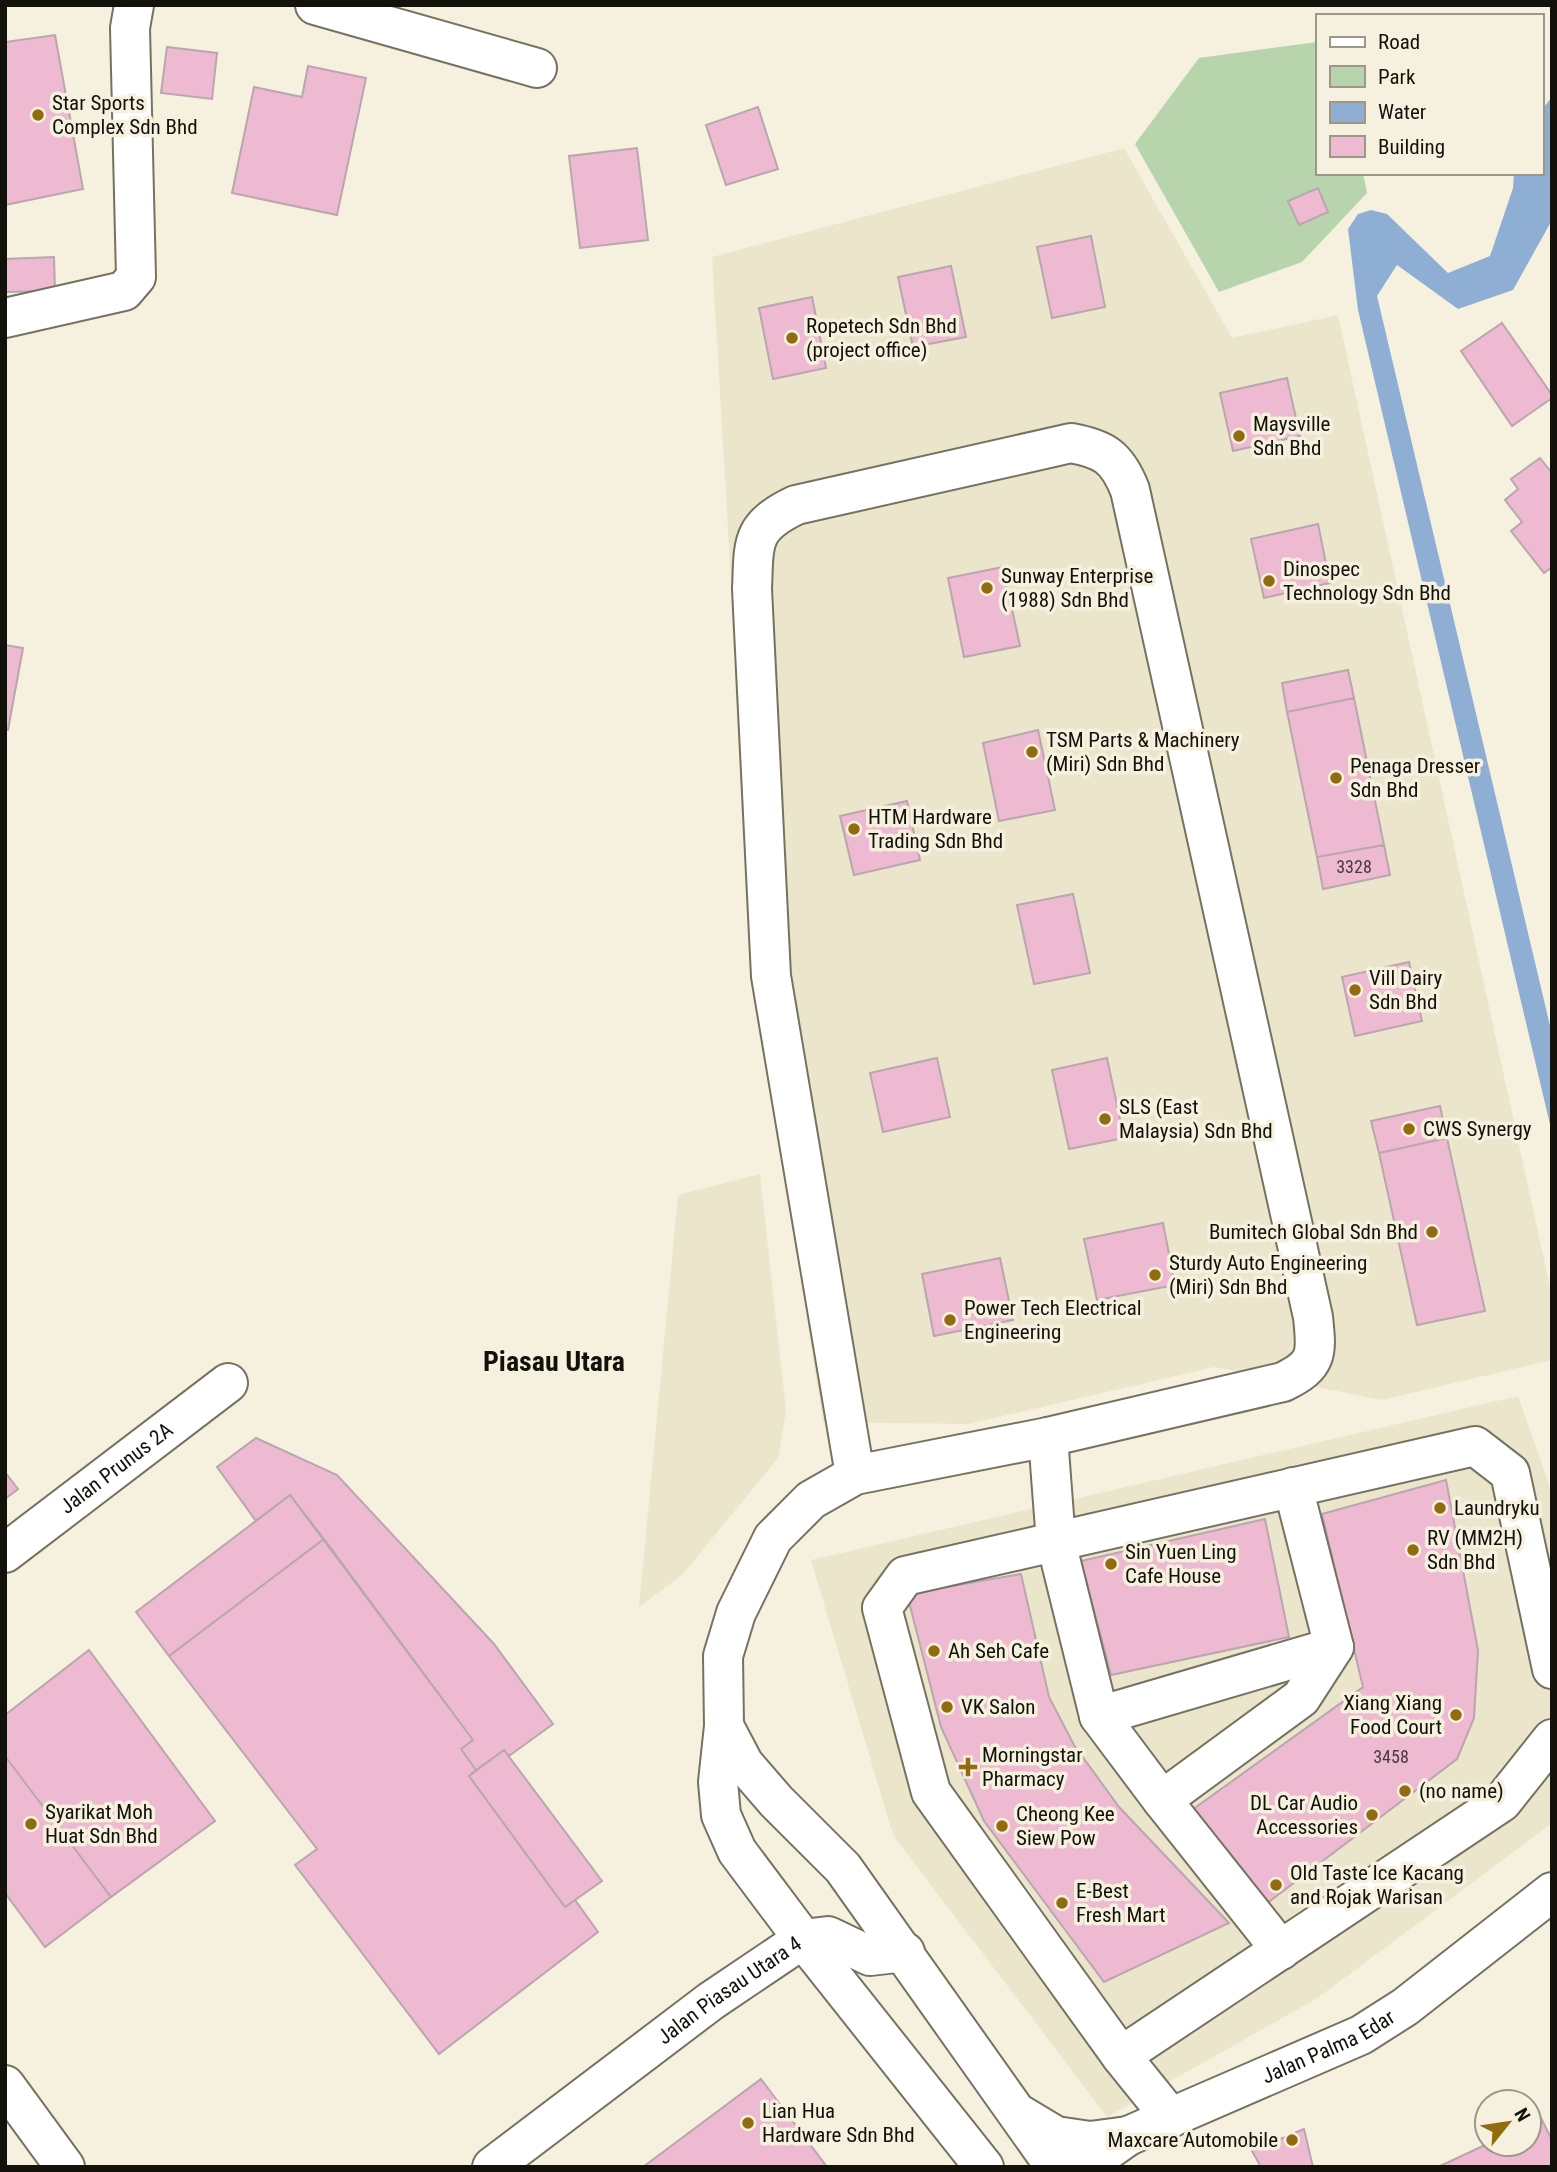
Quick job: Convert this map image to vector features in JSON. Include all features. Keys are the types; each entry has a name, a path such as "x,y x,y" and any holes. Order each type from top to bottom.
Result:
{"street":[{"path":"5,318 124,291 136,278 130,28 134,5"},
{"path":"315,5 537,68"},
{"path":"855,1475 771,976 752,589 759,531 775,515 796,505 1071,443 1095,447 1123,471 1130,490 1316,1338 1313,1358 1304,1372 1283,1382 1048,1437 855,1475 811,1500 773,1538 736,1613 723,1656 724,1727 718,1782 722,1815 737,1851 803,1939 828,1936 870,1956 905,1952"},
{"name":"Jalan Prunus 2A","path":"5,1553 228,1383"},
{"path":"1048,1437 1056,1542 1099,1716 1281,1950"},
{"path":"1171,2118 1121,2056 931,1792 883,1608 905,1576 1475,1446 1510,1474 1552,1669"},
{"path":"1162,1800 1301,1698 1334,1647 1293,1487"},
{"path":"1099,1716 1334,1647"},
{"path":"724,1727 744,1764 776,1801 843,1868 1055,2167"},
{"path":"1121,2056 1502,1802 1552,1739"},
{"name":"Jalan Palma Edar","path":"1084,2167 1124,2151 1171,2118 1362,2035 1405,2007 1552,1892"},
{"name":"Jalan Piasau Utara 4","path":"494,2166 711,2001 803,1939 984,2167"},
{"path":"5,2085 65,2167"},
{"path":"1013,2110 1056,2136 1090,2141 1124,2151"}],"shaded area":[{"path":"1124,148 1232,338 1338,315 1552,1296 1552,1360 1382,1400 1215,1367 968,1424 823,1422 754,972 712,257"},
{"path":"760,1174 786,1411 778,1458 683,1574 639,1607 678,1195"},
{"path":"1518,1396 1552,1493 1552,1823 1316,1999 1107,2117 893,1835 811,1560"}],"green space":[{"path":"1316,42 1316,175 1363,175 1367,193 1302,262 1219,292 1135,144 1199,58"}],"water":[{"path":"1552,97 1552,220 1513,290 1458,309 1397,265 1377,296 1552,1034 1552,1133 1358,310 1348,229 1358,214 1371,210 1387,214 1448,273 1490,256 1513,188 1514,175 1543,175 1543,108"}],"building":[{"name":"Star Sports Complex Sdn Bhd","path":"55,35 83,189 5,205 5,42"},
{"path":"167,47 217,53 212,99 161,93"},
{"path":"308,66 366,78 337,215 232,193 254,87 302,97"},
{"path":"758,107 778,169 726,185 706,125"},
{"path":"637,148 648,240 580,248 569,156"},
{"path":"1318,188 1328,212 1299,225 1288,201"},
{"path":"1091,236 1105,307 1052,318 1037,247"},
{"path":"54,257 55,291 6,292 5,259"},
{"path":"951,266 966,337 913,347 898,277"},
{"name":"Ropetech Sdn Bhd (project office)","path":"812,297 826,368 773,379 759,308"},
{"path":"1502,323 1552,395 1552,398 1512,426 1461,351"},
{"path":"1287,378 1300,436 1233,451 1220,393"},
{"path":"1540,458 1552,473 1552,567 1544,573 1511,531 1522,522 1505,500 1518,489 1511,479"},
{"path":"1318,524 1330,583 1264,598 1251,539"},
{"path":"1003,567 1020,646 964,657 948,578"},
{"path":"5,645 23,648 8,730 5,730"},
{"path":"1348,670 1354,698 1287,712 1282,683"},
{"name":"Penaga Dresser Sdn Bhd","path":"1354,698 1384,845 1317,857 1287,712"},
{"path":"1038,730 1055,810 999,821 983,743"},
{"path":"907,801 920,860 854,875 840,816"},
{"path":"1384,845 1390,875 1323,889 1317,857"},
{"path":"1073,894 1090,973 1034,984 1017,905"},
{"path":"1409,962 1422,1021 1355,1036 1342,977"},
{"path":"937,1058 950,1117 883,1132 870,1073"},
{"path":"1107,1058 1124,1138 1069,1149 1052,1070"},
{"name":"CWS Synergy","path":"1440,1106 1447,1138 1379,1153 1371,1121"},
{"name":"Bumitech Global Sdn Bhd","path":"1447,1138 1485,1311 1417,1325 1379,1153"},
{"path":"1163,1223 1175,1285 1097,1300 1084,1239"},
{"path":"1000,1258 1013,1320 934,1336 922,1274"},
{"path":"256,1438 337,1475 494,1644 553,1724 509,1756 504,1750 476,1770 461,1749 473,1740 290,1495 256,1521 217,1467"},
{"path":"5,1472 18,1489 5,1499"},
{"path":"1446,1480 1478,1650 1474,1718 1457,1759 1266,1904 1192,1810 1363,1687 1322,1514"},
{"path":"290,1495 324,1539 169,1656 136,1612"},
{"path":"1265,1519 1289,1637 1111,1675 1081,1561"},
{"path":"324,1539 473,1740 461,1749 476,1770 469,1776 565,1907 575,1900 598,1932 439,2054 295,1865 317,1849 169,1656"},
{"path":"1021,1574 1049,1697 1074,1745 1119,1807 1229,1923 1104,1982 984,1821 941,1727 907,1594"},
{"path":"89,1650 215,1821 111,1897 5,1756 5,1715"},
{"path":"504,1750 602,1881 565,1907 469,1776"},
{"name":"Syarikat Moh Huat Sdn Bhd","path":"5,1756 111,1897 45,1947 5,1893"},
{"name":"Lian Hua Hardware Sdn Bhd","path":"761,2079 827,2167 643,2167"},
{"path":"1543,2122 1552,2140 1552,2167 1438,2167 1473,2151 1473,2158 1543,2158"},
{"name":"Maxcare Automobile","path":"1304,2129 1313,2167 1261,2167 1252,2151"}],"place":[{"name":"Star Sports Complex Sdn Bhd","path":"38,115"},
{"name":"Ropetech Sdn Bhd (project office)","path":"792,338"},
{"name":"Maysville Sdn Bhd","path":"1239,436"},
{"name":"Dinospec Technology Sdn Bhd","path":"1269,581"},
{"name":"Sunway Enterprise (1988) Sdn Bhd","path":"987,588"},
{"name":"TSM Parts & Machinery (Miri) Sdn Bhd","path":"1032,752"},
{"name":"Penaga Dresser Sdn Bhd","path":"1336,778"},
{"name":"HTM Hardware Trading Sdn Bhd","path":"854,829"},
{"name":"Vill Dairy Sdn Bhd","path":"1355,990"},
{"name":"SLS (East Malaysia) Sdn Bhd","path":"1105,1119"},
{"name":"CWS Synergy","path":"1409,1129"},
{"name":"Bumitech Global Sdn Bhd","path":"1432,1232"},
{"name":"Sturdy Auto Engineering (Miri) Sdn Bhd","path":"1155,1275"},
{"name":"Power Tech Electrical Engineering","path":"950,1320"},
{"name":"Laundryku","path":"1440,1508"},
{"name":"RV (MM2H) Sdn Bhd","path":"1413,1550"},
{"name":"Sin Yuen Ling Cafe House","path":"1111,1564"},
{"name":"Ah Seh Cafe","path":"934,1651"},
{"name":"VK Salon","path":"947,1707"},
{"name":"Xiang Xiang Food Court","path":"1456,1715"},
{"name":"Morningstar Pharmacy","path":"968,1767"},
{"name":"(no name)","path":"1405,1791"},
{"name":"DL Car Audio Accessories","path":"1372,1815"},
{"name":"Syarikat Moh Huat Sdn Bhd","path":"31,1824"},
{"name":"Cheong Kee Siew Pow","path":"1002,1826"},
{"name":"Old Taste Ice Kacang and Rojak Warisan","path":"1276,1885"},
{"name":"E-Best Fresh Mart","path":"1062,1903"},
{"name":"Lian Hua Hardware Sdn Bhd","path":"748,2123"},
{"name":"Maxcare Automobile","path":"1292,2140"}],"district":[{"name":"Piasau Utara","path":"554,1361"}]}
